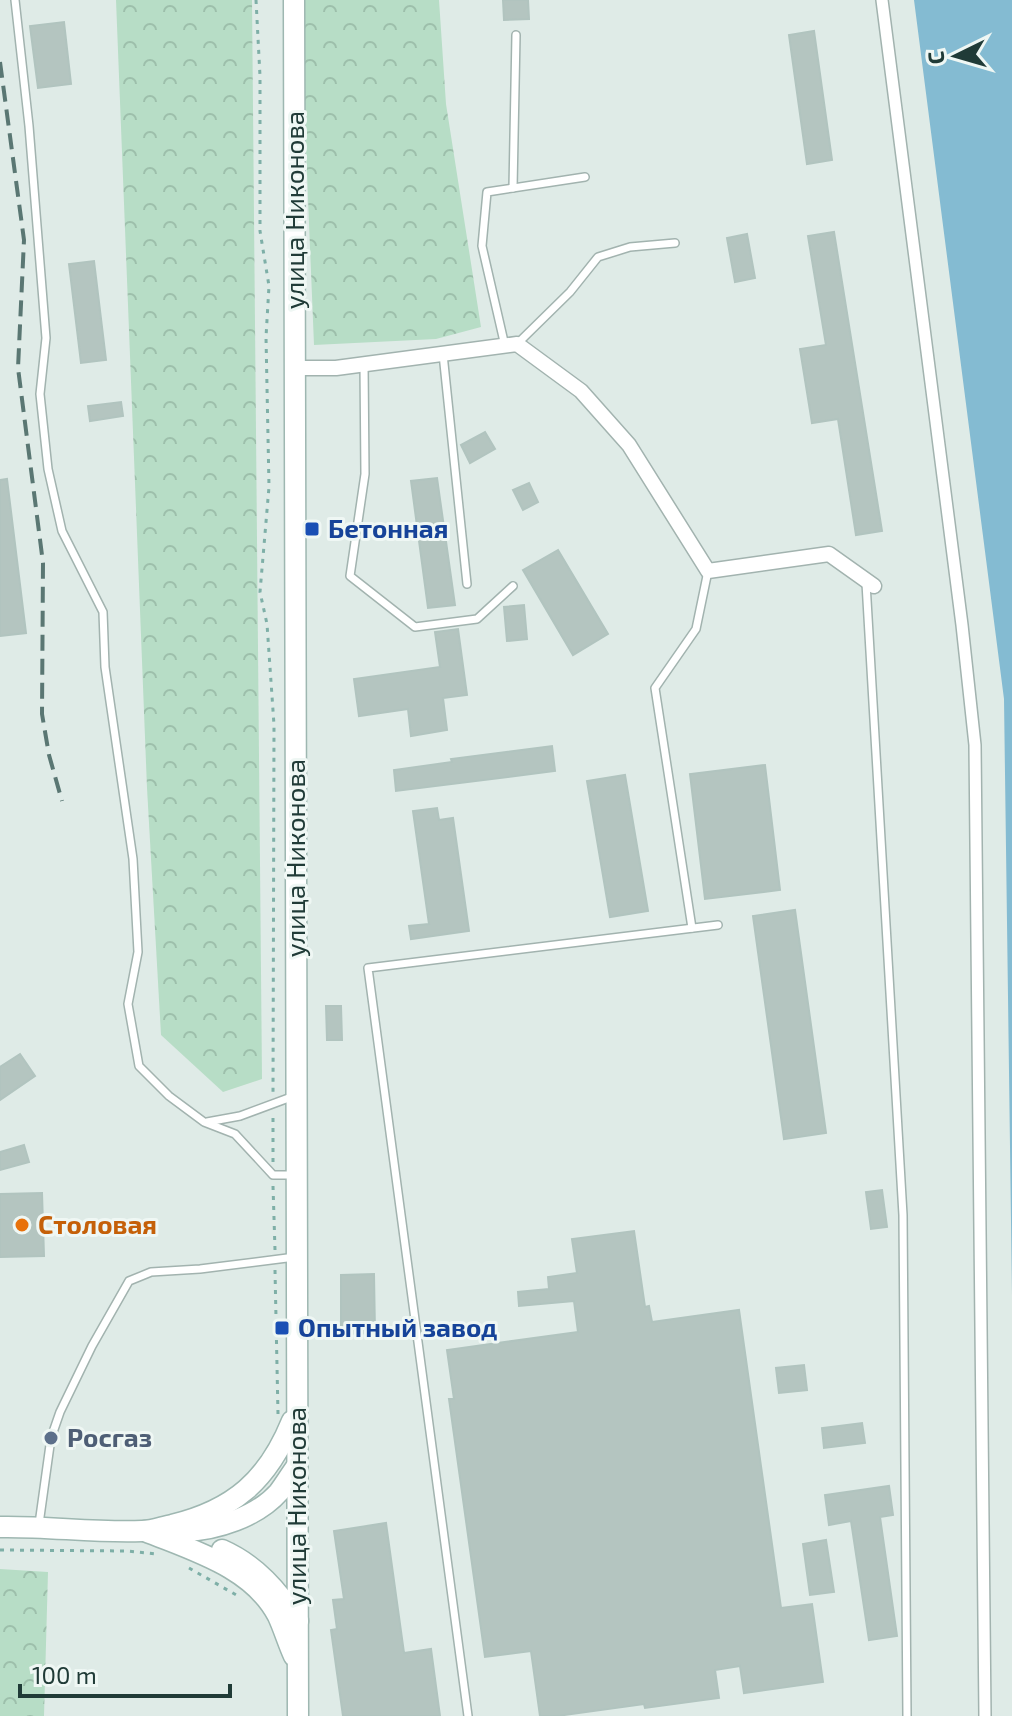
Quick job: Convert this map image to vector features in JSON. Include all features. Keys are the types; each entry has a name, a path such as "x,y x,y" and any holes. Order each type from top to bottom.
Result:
{"main road":[{"name":"улица Никонова","path":"294,0 298,1716"},
{"path":"145,1531 186,1522 242,1495 265,1473 282,1445 297,1410"},
{"path":"0,1527 196,1530 230,1523 255,1510 277,1494 297,1466"},
{"path":"145,1531 197,1540 227,1551 254,1568 278,1591 298,1621"},
{"path":"145,1531 220,1562 252,1585 276,1613 298,1668"}],"street":[{"path":"882,0 975,745 985,1716"},
{"path":"295,368 336,368 511,345 581,391 629,445 708,571 829,554 870,583"}],"lane":[{"path":"15,0 29,126 46,338 40,394 48,469 62,531 103,612 105,667 133,859 138,952 128,1004 139,1066 169,1096 204,1122 235,1134 273,1175 298,1175"},
{"path":"513,188 516,35"},
{"path":"585,177 487,192 482,246 511,345 570,292 598,257 630,247 675,243"},
{"path":"443,354 467,584"},
{"path":"364,364 365,474 350,576 415,627 477,619 513,586"},
{"path":"692,928 655,688 696,629 708,571"},
{"path":"870,583 903,1215 907,1716"},
{"path":"468,1716 368,968 718,925"},
{"path":"204,1122 240,1116 296,1095"},
{"path":"38,1527 51,1438 60,1412 92,1346 129,1281 151,1272 297,1256"}],"path":[{"path":"256,0 260,76 260,231 269,286 266,337 269,487 260,592 267,624 274,725 273,1175 278,1422"},
{"path":"0,1550 157,1554"},
{"path":"185,1567 242,1598"}],"green space":[{"path":"116,0 252,0 262,1079 223,1092 161,1035 147,788"},
{"path":"305,0 439,0 446,104 481,327 436,339 314,345 305,125"},
{"path":"0,1569 48,1572 44,1716 0,1716"}],"water":[{"path":"914,0 1012,0 1012,1295 1004,699"}],"building":[{"path":"503,0 528,0 529,19 504,20"},
{"path":"64,22 71,84 38,88 30,26"},
{"path":"814,31 832,160 807,164 789,35"},
{"path":"834,232 882,531 856,535 838,419 812,423 800,349 826,345 808,236"},
{"path":"747,234 755,278 735,282 727,238"},
{"path":"94,261 106,360 81,363 69,264"},
{"path":"121,402 123,416 90,421 88,406"},
{"path":"485,432 495,449 470,463 461,445"},
{"path":"437,478 455,605 428,608 411,481"},
{"path":"7,479 26,633 0,636 0,480"},
{"path":"529,483 538,502 523,510 513,490"},
{"path":"558,550 608,634 573,655 523,570"},
{"path":"524,605 527,639 507,641 504,607"},
{"path":"458,629 467,695 443,698 447,730 411,736 408,709 359,716 354,679 440,667 435,632"},
{"path":"552,746 555,771 396,791 394,770"},
{"path":"765,765 780,890 705,899 690,774"},
{"path":"625,775 648,911 610,917 587,781"},
{"path":"437,808 439,820 453,818 469,931 411,939 409,926 429,924 413,811"},
{"path":"795,910 826,1133 784,1139 753,916"},
{"path":"326,1006 341,1006 342,1040 327,1040"},
{"path":"20,1054 35,1076 0,1100 0,1067"},
{"path":"24,1145 29,1162 0,1170 0,1152"},
{"path":"882,1190 887,1227 871,1229 866,1192"},
{"name":"Столовая","path":"42,1193 44,1256 0,1257 0,1194"},
{"path":"634,1231 645,1307 649,1306 652,1322 739,1310 781,1608 812,1604 823,1682 744,1693 740,1666 715,1670 719,1698 645,1708 644,1704 540,1716 531,1651 485,1657 449,1399 454,1399 447,1350 578,1332 574,1301 519,1306 518,1292 549,1289 548,1277 577,1273 572,1239"},
{"path":"374,1274 375,1333 341,1334 341,1275"},
{"path":"804,1365 807,1390 779,1393 776,1368"},
{"path":"862,1423 865,1443 824,1448 822,1428"},
{"path":"889,1486 893,1515 880,1517 897,1636 869,1640 851,1521 829,1525 825,1495"},
{"path":"386,1523 404,1653 431,1649 440,1716 343,1716 331,1630 337,1629 333,1600 344,1599 334,1531"},
{"path":"826,1540 834,1592 810,1595 803,1544"}],"railway":[{"path":"0,62 24,240 18,368 43,563 42,714 62,801"}],"place":[{"name":"Бетонная","path":"312,529"},
{"name":"Столовая","path":"22,1225"},
{"name":"Опытный завод","path":"282,1328"},
{"name":"Росгаз","path":"51,1438"}]}
